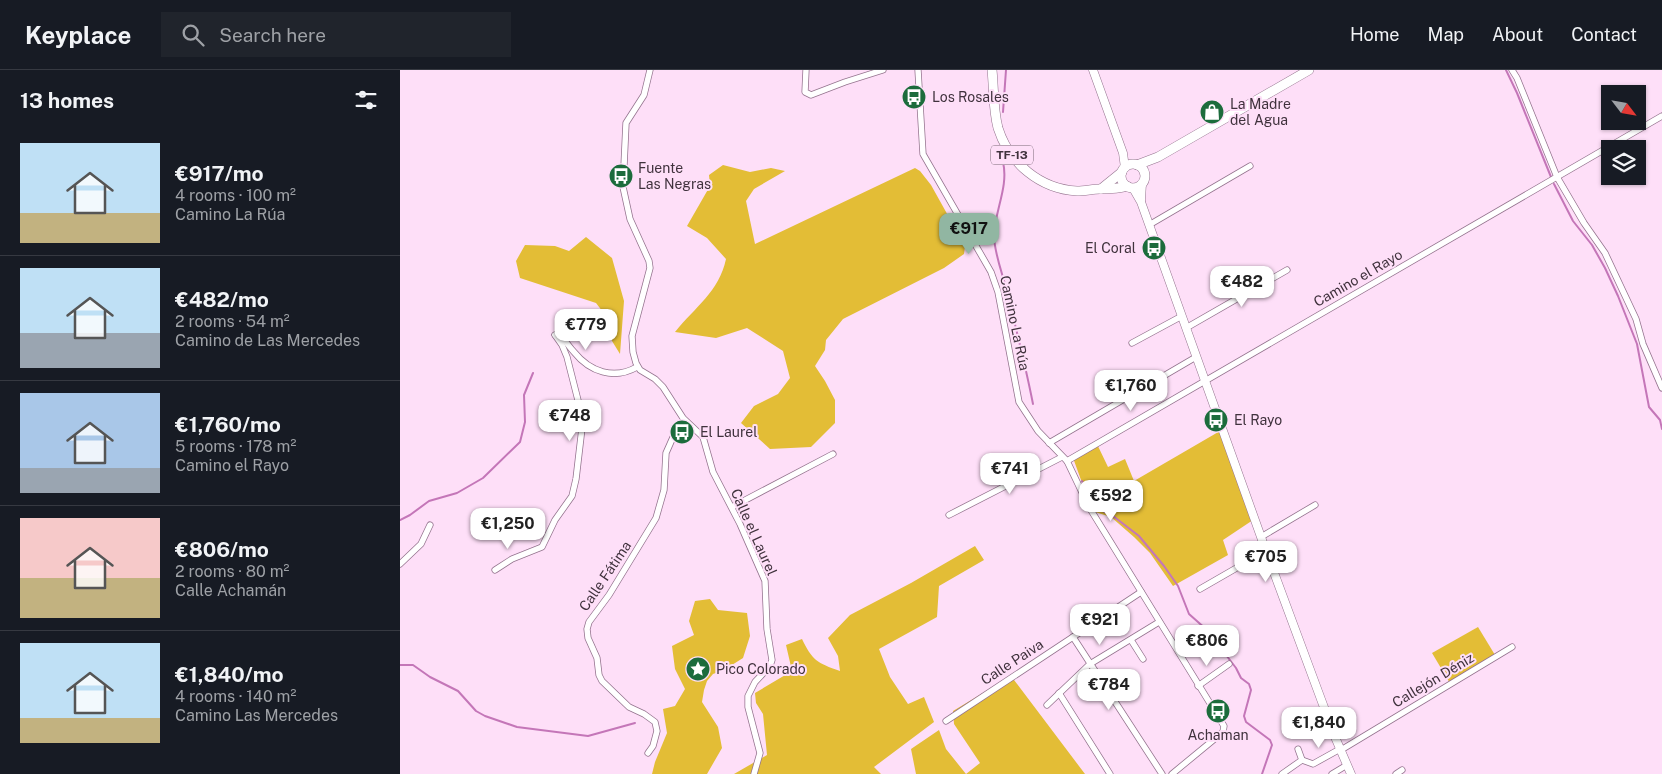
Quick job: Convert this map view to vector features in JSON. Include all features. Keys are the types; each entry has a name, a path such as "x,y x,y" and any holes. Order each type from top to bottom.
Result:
{"main road":[{"name":"TF-13","path":"992,70 998,126 1001,137 1020,166 1032,176 1047,184 1076,191 1110,190 1130,187 1143,180 1158,157"},
{"path":"1093,70 1123,153 1122,180 1141,202 1261,538 1351,774"},
{"name":"TF-13","path":"1100,189 1123,170 1158,157 1309,70"},
{"path":"1123,153 1143,170 1141,202"}],"street":[{"path":"495,570 512,559 533,552 544,545 556,520 572,496 576,479 582,416 565,352 555,335 558,334 564,338 578,357 597,372 620,372 638,367 632,352 632,336 650,264 630,219 624,196 625,138 626,123 644,95 650,70"},
{"path":"806,70 805,92 811,95 883,70"},
{"name":"Camino La Rúa","path":"918,70 923,154 991,272 998,292 1019,402 1038,431 1064,459 1075,475 1089,507 1224,726 1223,732 1172,774"},
{"path":"1512,70 1517,78 1557,177 1584,223 1605,253 1636,319 1643,344 1662,388"},
{"name":"Camino el Rayo","path":"949,515 1064,459 1205,381 1662,116"},
{"path":"1149,225 1250,166"},
{"path":"1186,328 1287,270"},
{"path":"1132,343 1182,316"},
{"path":"1050,443 1196,357"},
{"name":"Calle el Laurel","path":"638,367 663,387 685,421 703,437 712,472 732,508 764,576 767,629 772,655 770,666 755,682 748,696 748,707 760,753 754,774"},
{"name":"Calle Fátima","path":"648,753 653,746 657,731 655,722 629,707 602,681 599,675 597,658 588,638 587,629 592,617 609,595 656,518 664,490 666,453 674,435 685,421"},
{"path":"732,508 833,454"},
{"path":"1261,538 1315,504"},
{"path":"400,564 421,544 430,525"},
{"path":"1200,589 1266,550"},
{"name":"Calle Paiva","path":"946,720 1142,592"},
{"path":"1047,705 1090,664 1159,622"},
{"path":"1073,637 1162,774"},
{"path":"1131,640 1143,659"},
{"name":"Callejón Déniz","path":"1302,760 1312,764 1512,648"},
{"path":"1198,686 1229,664"},
{"path":"1059,693 1110,774"},
{"path":"1282,774 1302,760 1298,749"},
{"path":"1332,774 1347,765"},
{"path":"1396,774 1402,770"}],"shaded area":[{"path":"723,165 750,172 771,168 785,171 754,189 746,201 755,244 915,168 920,171 931,185 965,246 964,254 944,268 843,319 826,340 825,350 815,366 835,400 835,423 811,447 770,449 741,423 754,406 778,394 790,378 783,351 747,328 716,338 675,332 712,290 723,271 726,259 707,238 687,226 710,186 709,175"},
{"path":"586,237 612,258 624,301 620,354 612,341 606,316 596,303 520,278 516,261 525,245 555,246 569,251"},
{"path":"1220,431 1253,520 1223,540 1228,555 1173,586 1150,553 1134,537 1111,517 1095,512 1090,505 1072,455 1096,442 1108,467 1125,459 1134,481"},
{"path":"975,546 984,560 939,586 937,617 879,649 890,677 908,704 924,697 934,722 874,767 881,774 734,774 767,755 763,714 756,703 755,693 792,671 786,645 802,639 816,660 840,671 838,656 828,638 850,615"},
{"path":"710,599 718,610 747,613 750,636 743,658 724,670 713,674 707,681 704,690 702,702 718,727 722,748 707,774 652,774 667,733 663,709 675,706 685,689 675,669 672,646 694,635 689,621 695,601"},
{"path":"1478,627 1495,655 1451,685 1432,653"},
{"path":"1011,676 1085,774 966,774 980,763 954,724 953,711"},
{"path":"939,730 946,749 966,774 916,774 911,749"}],"waterway":[{"path":"1003,112 1006,70"},
{"path":"1506,70 1551,177"},
{"path":"1003,162 1003,190 996,218 994,237 1033,404"},
{"path":"1554,184 1573,221 1592,245 1618,296 1637,344 1649,407 1660,420 1662,429"},
{"path":"400,520 429,501 457,493 483,478 520,442 525,422 524,395 533,373"},
{"path":"1082,481 1097,508 1113,516 1139,536 1164,566 1178,586 1189,614 1207,630 1236,668 1241,678 1249,684 1251,690 1244,716 1246,722 1270,740 1272,745 1262,774"},
{"path":"400,665 413,665 430,677 458,691 476,711 517,727 588,736 635,723"}],"place":[{"name":"Los Rosales","path":"914,97"},
{"name":"La Madre del Agua","path":"1212,112"},
{"name":"Fuente Las Negras","path":"621,176"},
{"name":"El Coral","path":"1154,248"},
{"name":"El Rayo","path":"1216,420"},
{"name":"El Laurel","path":"682,432"},
{"name":"Pico Colorado","path":"698,669"},
{"name":"Achaman","path":"1218,711"}]}
